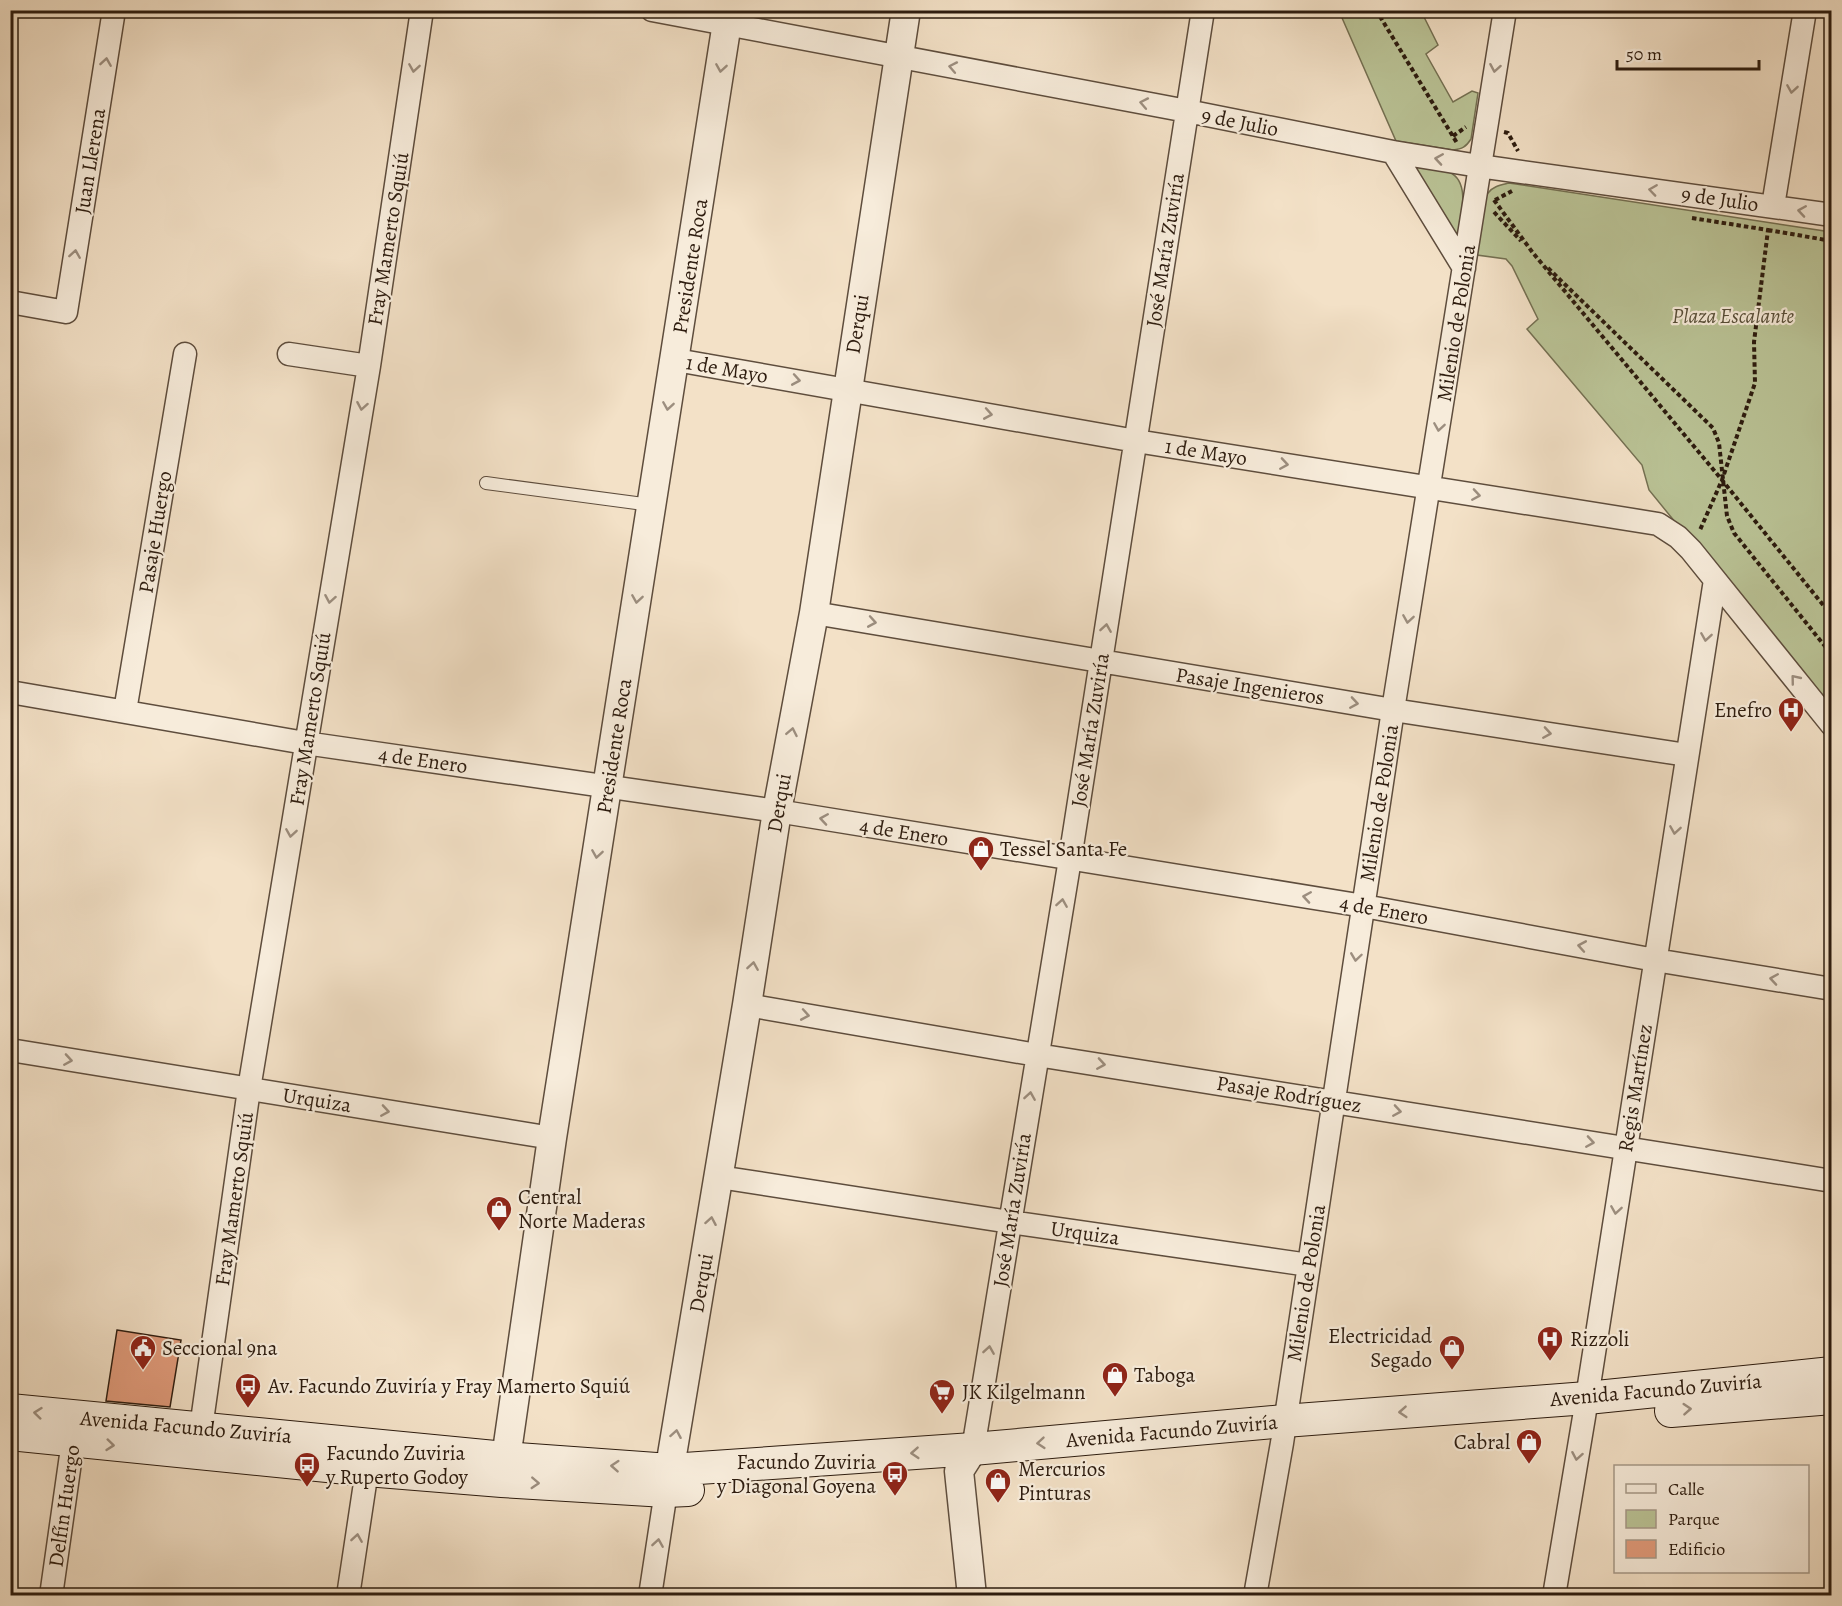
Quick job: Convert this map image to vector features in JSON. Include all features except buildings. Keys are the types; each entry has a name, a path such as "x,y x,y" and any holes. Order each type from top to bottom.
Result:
{"main road":[{"name":"Avenida Facundo Zuviría","path":"1585,1408 1832,1373"},
{"name":"Avenida Facundo Zuviría","path":"10,1410 75,1429 368,1470 504,1470 668,1481 966,1460 1585,1408 1832,1398"},
{"name":"Avenida Facundo Zuviría","path":"10,1434 75,1429 201,1428 504,1470"}],"street":[{"name":"Juan Llerena","path":"10,302 66,312 114,10"},
{"name":"Fray Mamerto Squiú","path":"201,1428 249,1089 369,366 422,10"},
{"name":"9 de Julio","path":"652,10 728,18 898,57 1476,168 1832,215"},
{"name":"Derqui","path":"650,1596 777,811 814,613 906,10"},
{"name":"José María Zuviría","path":"966,1460 1010,1222 1070,860 1203,10"},
{"name":"Milenio de Polonia","path":"1255,1596 1283,1432 1464,268 1483,210 1476,168 1505,10"},
{"path":"1773,206 1805,10"},
{"name":"Presidente Roca","path":"504,1470 552,1138 728,18"},
{"path":"1393,152 1464,268"},
{"name":"Pasaje Huergo","path":"125,711 184,354"},
{"path":"289,354 369,366"},
{"name":"1 de Mayo","path":"676,360 1136,441 1658,524 1678,537 1691,550 1832,724"},
{"name":"Regis Martínez","path":"1554,1596 1715,580"},
{"name":"Pasaje Ingenieros","path":"814,613 1394,710 1687,755"},
{"name":"4 de Enero","path":"10,692 305,743 777,811 1364,906 1654,960 1832,988"},
{"name":"Pasaje Rodríguez","path":"747,1005 1037,1054 1832,1181"},
{"name":"Urquiza","path":"10,1050 552,1138"},
{"name":"Urquiza","path":"719,1177 1309,1265"},
{"name":"Delfín Huergo","path":"51,1596 75,1429"},
{"path":"966,1460 974,1595"},
{"path":"348,1596 368,1470"}],"lane":[{"path":"486,483 652,505"}],"path":[{"path":"1376,10 1495,200 1533,253 1832,616"},
{"path":"1483,210 1513,190"},
{"path":"1483,210 1492,223"},
{"path":"1483,210 1533,253 1713,428 1719,443 1727,516 1734,533 1832,655"},
{"path":"1687,218 1832,241"},
{"path":"1691,550 1722,480 1755,383 1754,342 1768,230"}],"green space":[{"path":"1339,11 1421,11 1438,45 1426,54 1453,102 1472,91 1478,93 1471,139 1465,146 1453,150 1396,141"},
{"path":"1411,165 1440,169 1456,177 1460,184 1463,202 1457,238"},
{"name":"Plaza Escalante","path":"1509,183 1831,232 1831,713 1649,490 1642,465 1527,329 1538,319 1512,266 1506,259 1477,255 1485,198 1492,189"}],"place":[{"name":"Enefro","path":"1791,733"},
{"name":"Tessel Santa Fe","path":"981,872"},
{"name":"Central Norte Maderas","path":"499,1232"},
{"name":"Rizzoli","path":"1550,1362"},
{"name":"Seccional 9na","path":"143,1371"},
{"name":"Electricidad Segado","path":"1452,1371"},
{"name":"Taboga","path":"1115,1398"},
{"name":"Av. Facundo Zuviría y Fray Mamerto Squiú","path":"248,1409"},
{"name":"JK Kilgelmann","path":"942,1415"},
{"name":"Cabral","path":"1529,1465"},
{"name":"Facundo Zuviria y Ruperto Godoy","path":"307,1488"},
{"name":"Facundo Zuviria y Diagonal Goyena","path":"895,1497"},
{"name":"Mercurios Pinturas","path":"998,1504"}]}
